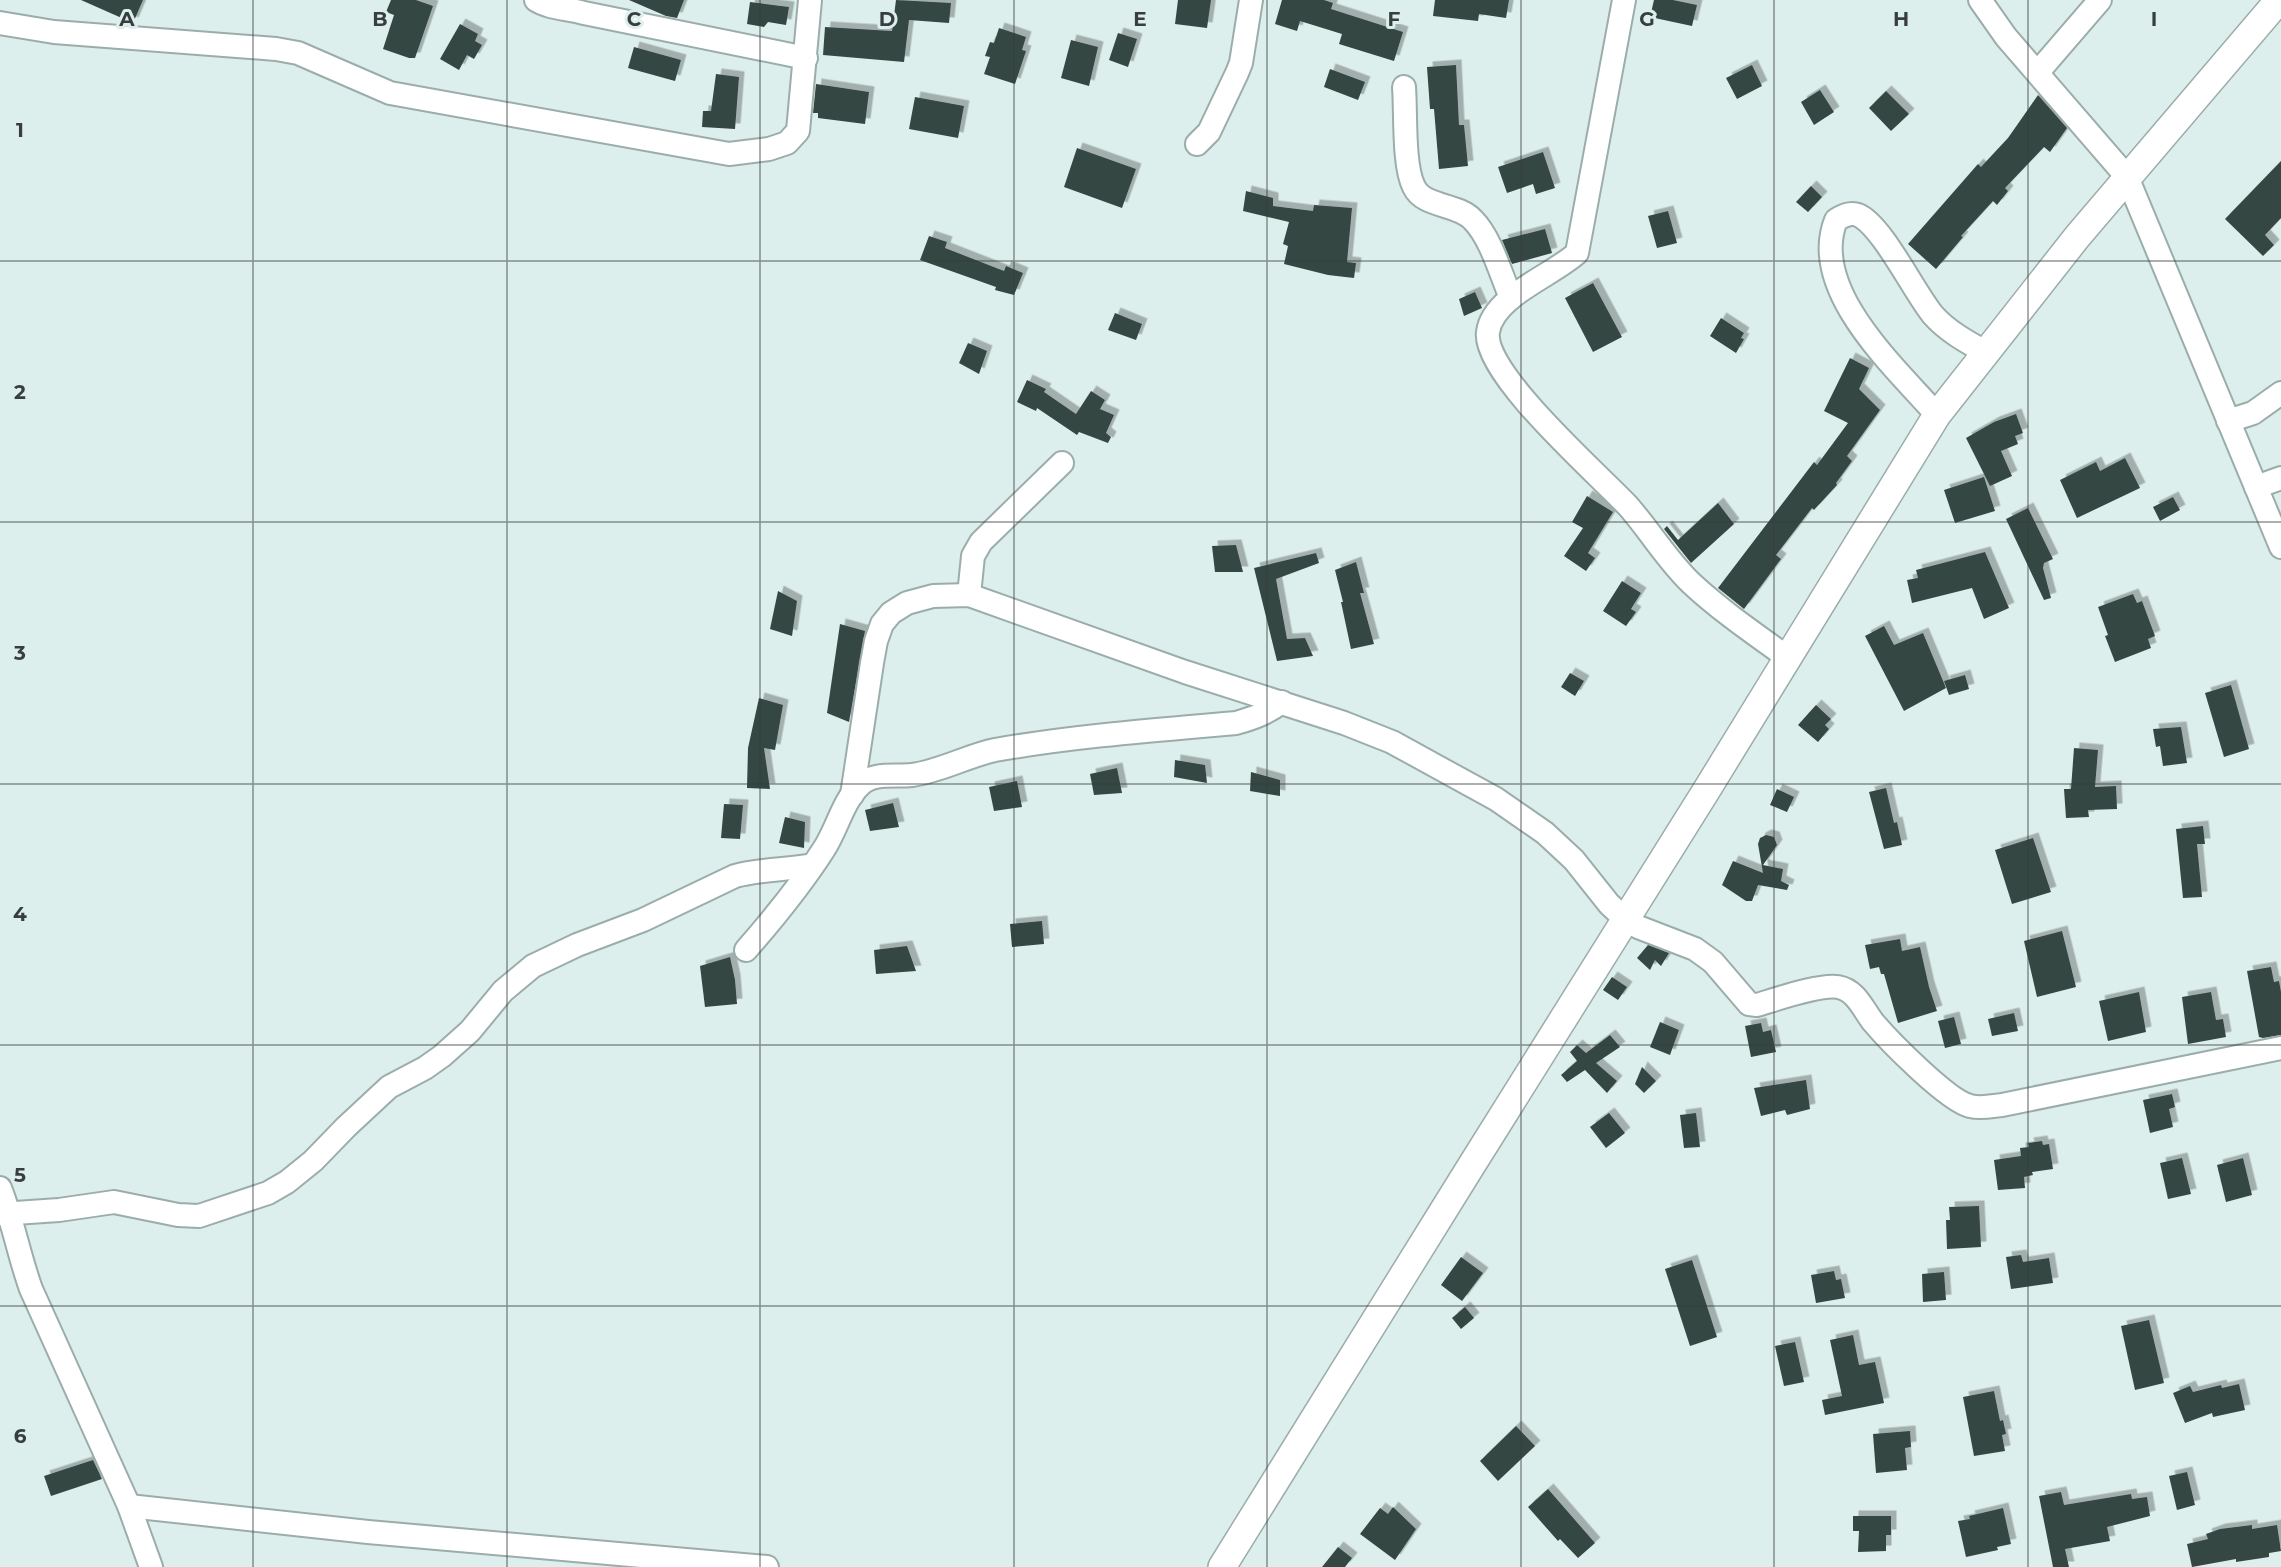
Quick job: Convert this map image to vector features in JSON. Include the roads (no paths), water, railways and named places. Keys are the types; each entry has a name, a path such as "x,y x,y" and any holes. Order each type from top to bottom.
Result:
{"street":[{"path":"536,0 545,6 566,8 806,57"},
{"path":"0,23 54,32 276,48 298,53 390,93 729,153 778,146 787,143 798,131 810,0"},
{"path":"1197,144 1209,132 1241,63 1251,0"},
{"path":"1624,0 1577,253 1511,298 1492,319 1487,336 1492,353 1516,390 1581,461 1628,507 1691,582 1736,620 1788,658"},
{"path":"1980,0 2006,37 2127,177 2281,547"},
{"path":"2038,72 2100,0"},
{"path":"1222,1567 1937,415 2127,177 2279,0"},
{"path":"1404,87 1409,175 1415,190 1424,198 1460,210 1472,218 1482,231 1511,298"},
{"path":"1937,415 1881,351 1853,316 1840,294 1831,254 1832,230 1836,220 1851,213 1859,215 1869,223 1886,244 1933,315 1946,327 1985,352"},
{"path":"2228,421 2253,413 2281,393"},
{"path":"969,595 972,556 981,542 1062,463"},
{"path":"2256,487 2281,478"},
{"path":"852,795 872,663 882,624 891,613 907,603 933,596 969,595 1185,672 1282,702 1392,742 1496,799 1545,832 1574,860 1609,904 1625,919 1638,927 1695,949 1713,962 1749,1004 1757,1005 1831,986 1847,990 1855,996 1884,1034 1942,1090 1956,1101 1971,1107 2002,1105 2281,1048"},
{"path":"746,950 778,913 813,865 860,784 875,777 912,775 994,751 1090,736 1236,723 1261,715 1282,702"},
{"path":"5,1214 114,1203 178,1215 199,1216 268,1193 287,1182 313,1161 346,1126 389,1087 442,1056 470,1031 503,992 533,966 577,945 643,920 735,876 750,872 813,865"},
{"path":"0,1188 5,1214 31,1289 129,1506 151,1567"},
{"path":"129,1506 368,1532 767,1567"}]}
